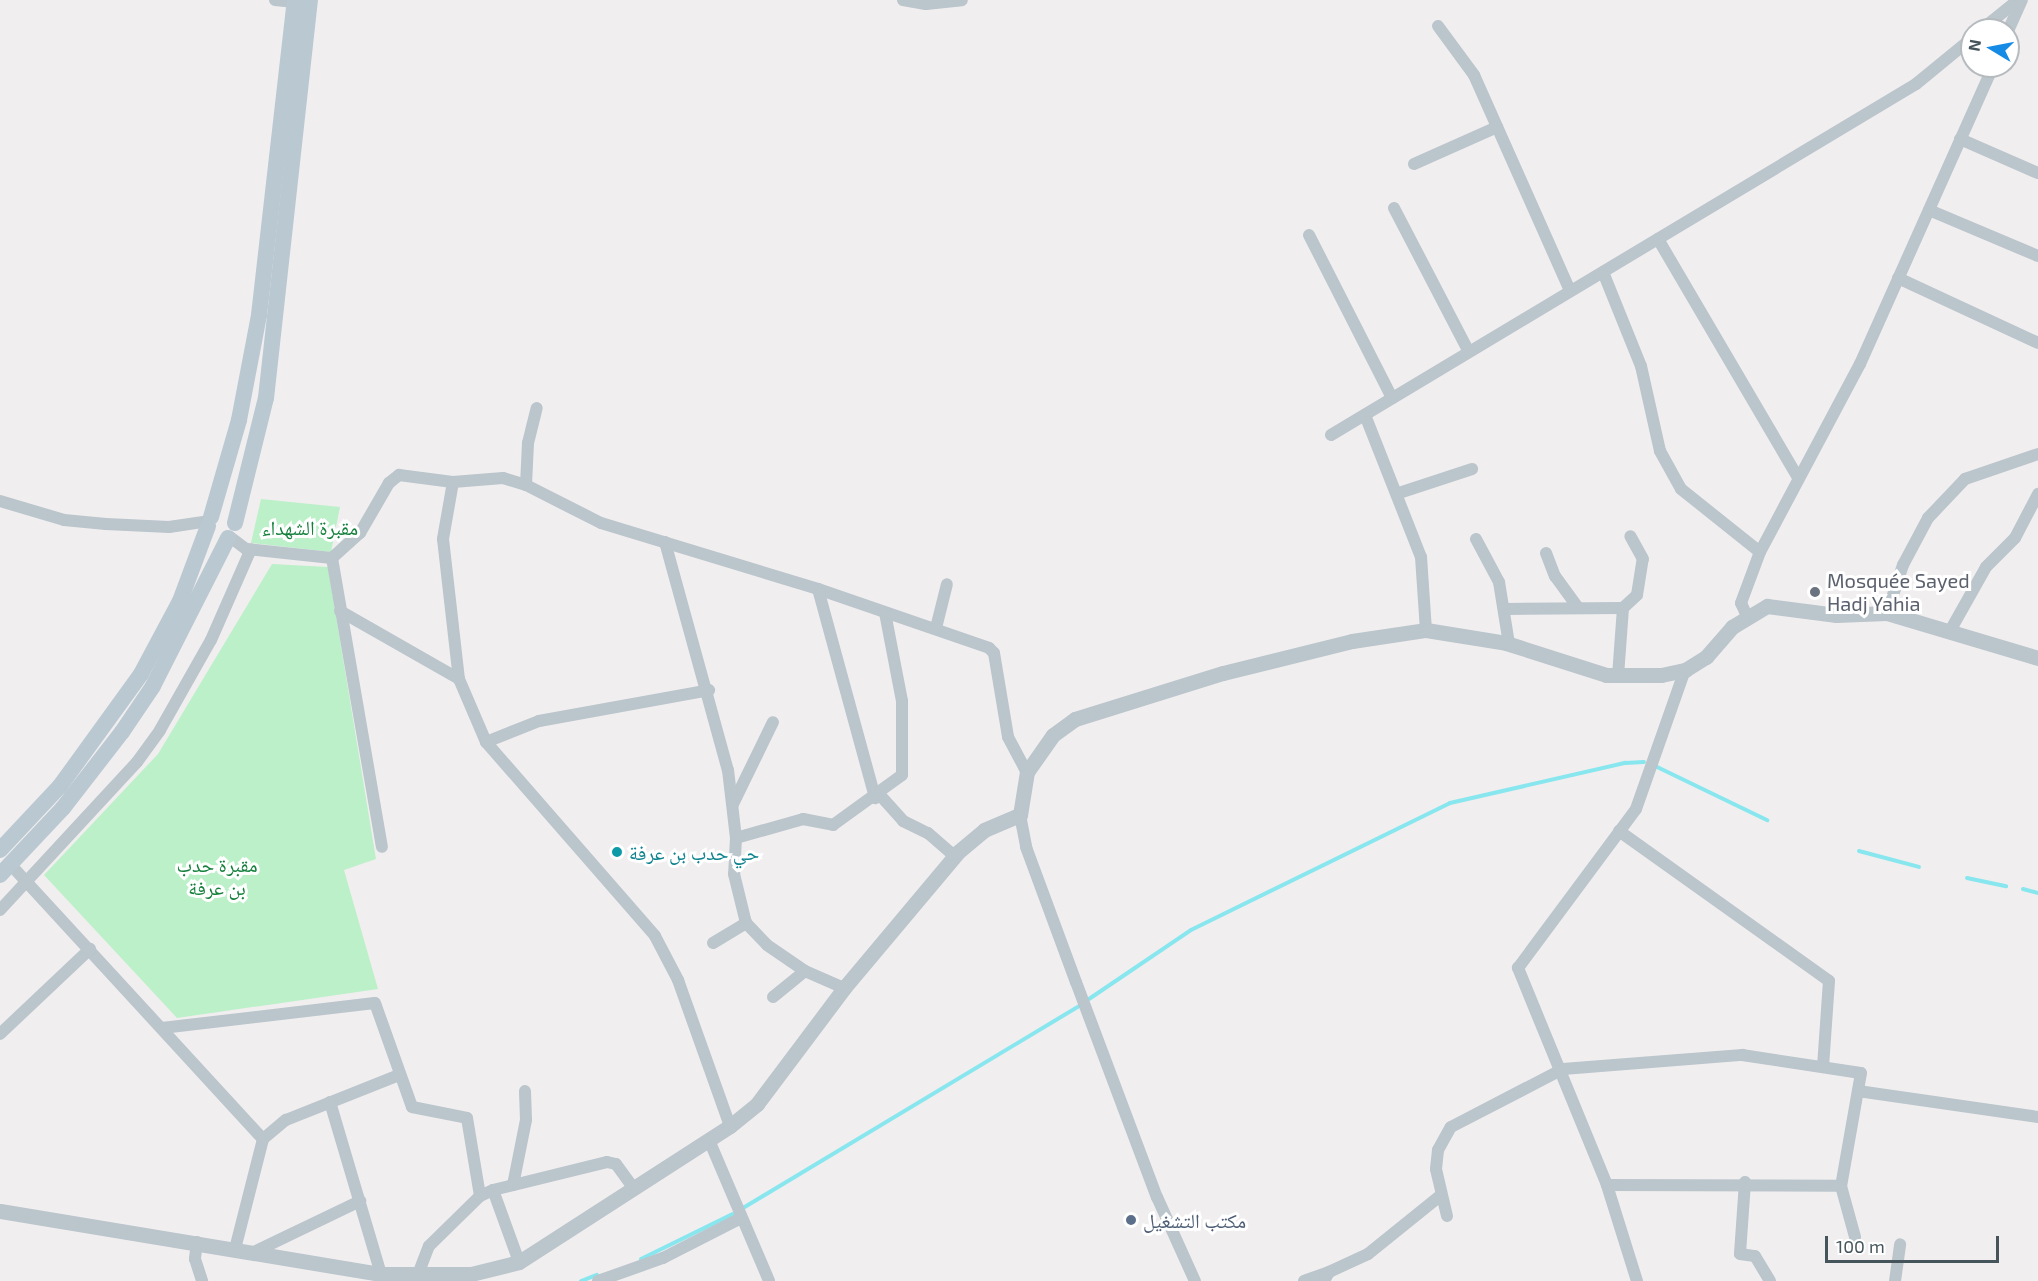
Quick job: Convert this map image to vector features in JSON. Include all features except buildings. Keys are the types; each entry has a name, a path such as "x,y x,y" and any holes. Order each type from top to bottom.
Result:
{"main road":[{"path":"3,863 141,674 180,601 209,522 239,420 259,315 300,1"},
{"path":"3,863 63,808 122,732 153,686 231,533 266,398 300,1"},
{"path":"209,522 223,512 231,533"},
{"path":"209,522 215,537 231,533"}],"street":[{"path":"275,0 300,1"},
{"path":"903,0 926,4 962,0"},
{"path":"1997,18 2020,0"},
{"path":"2013,18 2020,0"},
{"path":"1438,26 1473,75 1570,291"},
{"path":"1331,435 1916,84 1960,48"},
{"path":"1747,616 1741,603 1760,552 1860,364 1988,78"},
{"path":"1414,165 1497,127"},
{"path":"1960,139 2038,173"},
{"path":"1394,208 1469,352"},
{"path":"1929,210 2038,256"},
{"path":"1309,235 1392,398"},
{"path":"1658,239 1799,479"},
{"path":"1603,272 1641,366 1660,451 1681,489 1760,552"},
{"path":"1898,278 2038,343"},
{"path":"526,485 528,443 537,408"},
{"path":"1365,415 1399,493 1421,557 1426,630"},
{"path":"1887,612 1903,565 1928,518 1965,478 2038,454"},
{"path":"1399,493 1472,469"},
{"path":"231,533 251,549 332,558 360,533 393,478 406,474 453,483 503,478 526,485 601,523 818,589 936,628 994,653 1008,737 1027,772"},
{"path":"453,483 443,539 459,679 486,742 655,936 678,980 730,1126"},
{"path":"1950,631 1986,567 2015,538 2038,494"},
{"path":"0,501 64,520 169,527 209,522"},
{"path":"1505,609 1623,608 1637,595 1643,559 1630,536"},
{"path":"1476,539 1499,582 1509,644"},
{"path":"665,542 709,690 733,804 736,838 734,874 746,923 767,945 805,971 844,988"},
{"path":"0,910 137,762 160,730 211,640 251,549"},
{"path":"1546,553 1555,576 1578,608"},
{"path":"332,558 382,847"},
{"path":"936,628 947,584"},
{"path":"818,589 877,796 903,821 928,833 954,856"},
{"path":"1637,1281 1608,1185 1563,1069 1518,968 1636,809 1685,670 1747,616 1767,606 1836,615 1887,612 2038,658"},
{"path":"1618,676 1623,608"},
{"path":"340,611 459,679"},
{"path":"736,838 803,819 833,825 877,796 904,769 902,701 885,613"},
{"path":"1195,1281 1157,1197 1026,847 1020,815 1027,772 1053,735 1075,719 1352,641 1426,630 1509,644 1569,665 1618,676 1685,670"},
{"path":"486,742 539,721 709,690"},
{"path":"733,804 773,722"},
{"path":"0,1210 381,1274 417,1277 471,1274 519,1262 633,1187 710,1140 757,1104 844,988 954,856 984,830 1020,815"},
{"path":"1619,831 1829,981 1823,1067"},
{"path":"3,863 28,881 263,1139"},
{"path":"713,943 746,923"},
{"path":"0,1034 90,949"},
{"path":"773,997 805,971"},
{"path":"162,1028 368,1001 378,1006 399,1075 416,1110 467,1118 480,1196"},
{"path":"1447,1216 1440,1196 1438,1150 1451,1127 1563,1069 1742,1055 1862,1073 1841,1186 1855,1237"},
{"path":"235,1249 263,1139 286,1120 399,1075"},
{"path":"513,1185 526,1120 525,1091"},
{"path":"1858,1091 2038,1117"},
{"path":"330,1102 381,1274"},
{"path":"710,1140 741,1218 770,1281"},
{"path":"417,1277 424,1252 480,1196 493,1190 612,1162 633,1187"},
{"path":"1608,1185 1745,1182 1841,1186"},
{"path":"1745,1182 1740,1254 1755,1256 1770,1281"},
{"path":"493,1190 519,1262"},
{"path":"1304,1281 1327,1276 1368,1254 1440,1196"},
{"path":"254,1252 360,1201"},
{"path":"598,1281 663,1258 741,1218"},
{"path":"197,1242 195,1259 202,1281"},
{"path":"1895,1281 1900,1244"}],"green space":[{"name":"مقبرة الشهداء","path":"261,499 340,507 331,552 251,543"},
{"name":"مقبرة حدب بن عرفة","path":"272,564 328,567 376,859 344,870 378,989 177,1018 44,875 158,754"}],"waterway":[{"path":"1089,999 1191,930 1450,803 1625,763 1644,762"},
{"path":"1653,765 1767,820"},
{"path":"1859,851 1919,867"},
{"path":"1967,878 2006,886"},
{"path":"2023,889 2038,893"},
{"path":"743,1208 1079,1006"},
{"path":"641,1259 733,1214"},
{"path":"581,1281 597,1275"}],"place":[{"name":"Mosquée Sayed Hadj Yahia","path":"1815,592"},
{"name":"حي حدب بن عرفة","path":"617,852"},
{"name":"مكتب التشغيل","path":"1131,1220"}]}
